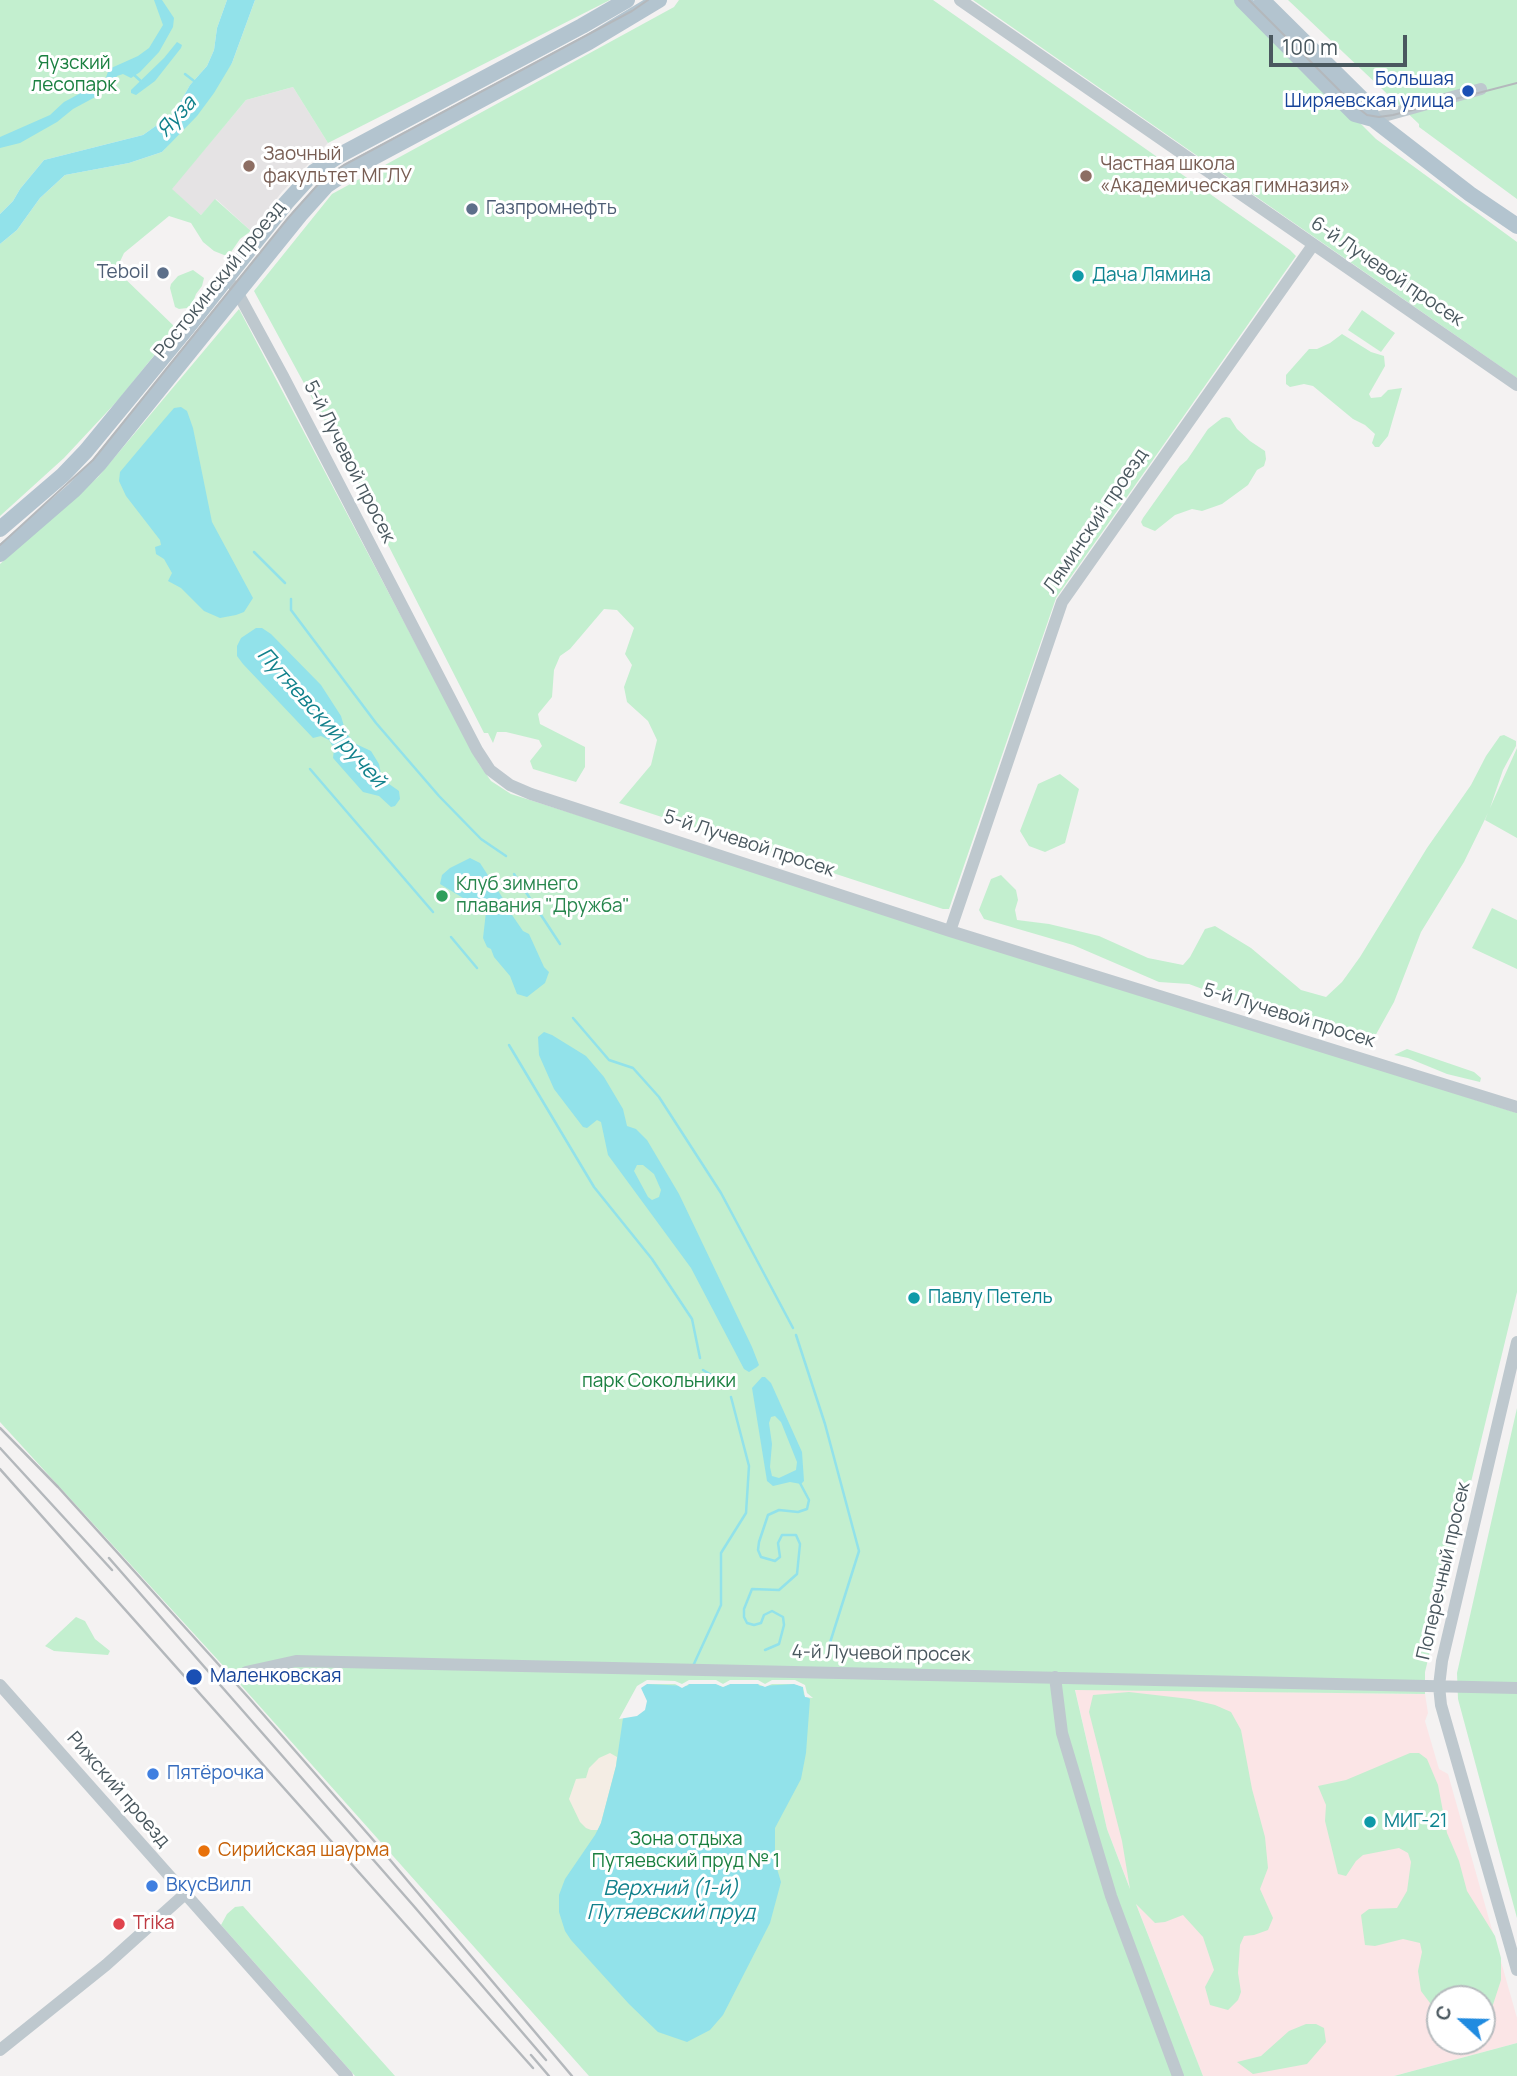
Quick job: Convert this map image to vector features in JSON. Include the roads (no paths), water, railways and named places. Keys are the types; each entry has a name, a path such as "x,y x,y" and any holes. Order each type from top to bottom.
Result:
{"main road":[{"name":"Ростокинский проезд","path":"0,529 63,475 86,451 303,183 325,164 627,0"},
{"name":"Ростокинский проезд","path":"0,554 99,464 300,215 336,178 589,42 659,0"},
{"path":"1242,0 1355,114 1373,119 1470,194 1517,226"},
{"path":"1262,0 1367,104 1373,119"}],"street":[{"name":"6-й Лучевой просек","path":"960,0 1517,385"},
{"path":"1373,119 1481,89"},
{"name":"Ляминский проезд","path":"950,931 1062,602 1313,245"},
{"name":"5-й Лучевой просек","path":"228,277 470,738 490,770 510,785 950,931 1517,1107"},
{"name":"Поперечный просек","path":"1517,1342 1447,1640 1439,1686 1441,1705 1517,1970"},
{"name":"4-й Лучевой просек","path":"246,1672 296,1661 1517,1688"},
{"path":"1055,1677 1062,1733 1107,1884 1178,2076"},
{"name":"Рижский проезд","path":"0,1685 347,2076"},
{"path":"0,2050 106,1965 185,1894"}],"water":[{"path":"154,0 162,0 174,18 173,27 159,52 140,72 131,78 123,74 117,76 112,88 73,109 57,122 20,143 0,148 0,137 50,115 64,102 105,80 109,69 149,48 163,25"},
{"name":"Яуза","path":"227,0 255,0 232,63 197,116 162,152 129,163 65,175 40,198 17,230 0,244 0,214 44,160 143,135 174,113 190,85 207,66"},
{"path":"177,42 182,45 181,48 155,81 136,95 131,93 131,90"},
{"path":"181,407 187,411 193,428 212,522 253,598 244,612 236,615 220,618 204,611 181,588 168,581 172,573 164,559 156,554 155,547 161,545 160,540 126,496 119,481 120,472 174,408"},
{"path":"256,628 262,628 271,634 321,685 341,716 346,733 356,744 371,751 379,764 382,779 399,791 400,799 395,806 391,807 379,796 363,792 333,758 334,749 329,740 321,736 313,738 243,664 237,656 237,646 241,638"},
{"path":"470,858 480,863 508,902 510,912 523,931 529,934 549,972 545,983 527,997 517,994 510,976 487,947 483,938 486,912 440,884 442,875 450,868"},
{"path":"544,1032 552,1035 586,1056 604,1077 623,1109 627,1126 636,1129 647,1140 679,1194 752,1347 759,1365 757,1367 749,1372 744,1369 691,1268 608,1155 601,1122 597,1120 587,1128 583,1127 554,1089 539,1055 538,1037","holes":["637,1165 643,1165 654,1174 661,1190 659,1197 652,1200 634,1171"]},
{"path":"762,1377 771,1383 802,1452 804,1481 801,1484 790,1482 773,1486 767,1481 752,1388","holes":["775,1416 781,1422 797,1462 796,1470 779,1478 772,1476 770,1467 772,1444 769,1423 771,1417"]},
{"name":"Верхний (1-й) Путяевский пруд","path":"716,1684 723,1687 730,1684 795,1684 803,1687 804,1695 810,1699 801,1779 775,1828 775,1862 781,1882 770,1923 723,2015 710,2030 687,2042 658,2032 629,2004 571,1940 559,1912 559,1895 565,1879 601,1823 616,1766 623,1718 642,1685"}],"waterway":[{"path":"133,74 143,83"},
{"path":"185,74 194,81"},
{"path":"254,552 285,583"},
{"path":"291,599 291,610 376,723 439,796 481,839 506,856"},
{"path":"310,769 433,912"},
{"path":"514,874 560,944"},
{"path":"451,937 477,968"},
{"path":"573,1018 609,1060 633,1068 659,1097 721,1193 793,1328"},
{"path":"509,1045 594,1187 652,1259 692,1319 700,1358"},
{"path":"796,1335 825,1424 859,1551 828,1649"},
{"path":"703,1370 725,1383"},
{"path":"693,1666 721,1605 721,1553 746,1513 749,1466 731,1397"},
{"name":"Путяевский ручей","path":"765,1650 779,1644 784,1625 783,1617 772,1611 764,1615 761,1623 754,1625 747,1623 744,1609 752,1589 779,1590 797,1574 800,1544 796,1535 782,1535 778,1543 780,1557 775,1561 761,1557 758,1550 768,1515 779,1510 798,1512 807,1509 809,1500 800,1483"}],"tram line":[{"path":"0,545 93,460 288,218 322,180 344,165 648,0"},
{"path":"1249,0 1367,115 1393,115 1517,83"}],"railway":[{"path":"0,1428 58,1487 248,1697 375,1842 572,2076"},
{"path":"0,1448 112,1570"},
{"path":"0,1469 533,2068"},
{"path":"109,1558 546,2060"},
{"path":"531,2055 549,2076"}],"place":[{"name":"Большая Ширяевская улица","path":"1468,91"},
{"name":"Заочный факультет МГЛУ","path":"249,166"},
{"name":"Частная школа «Академическая гимназия»","path":"1086,176"},
{"name":"Газпромнефть","path":"472,209"},
{"name":"Teboil","path":"163,273"},
{"name":"Дача Лямина","path":"1078,276"},
{"name":"Клуб зимнего плавания \"Дружба\"","path":"442,896"},
{"name":"Павлу Петель","path":"914,1298"},
{"name":"Маленковская","path":"194,1677"},
{"name":"Пятёрочка","path":"153,1774"},
{"name":"МИГ-21","path":"1370,1822"},
{"name":"Сирийская шаурма","path":"204,1851"},
{"name":"ВкусВилл","path":"152,1886"},
{"name":"Trika","path":"119,1924"}],"park label":[{"name":"Яузский лесопарк","path":"74,75"},
{"name":"парк Сокольники","path":"659,1382"},
{"name":"Зона отдыха Путяевский пруд № 1","path":"686,1851"}]}
